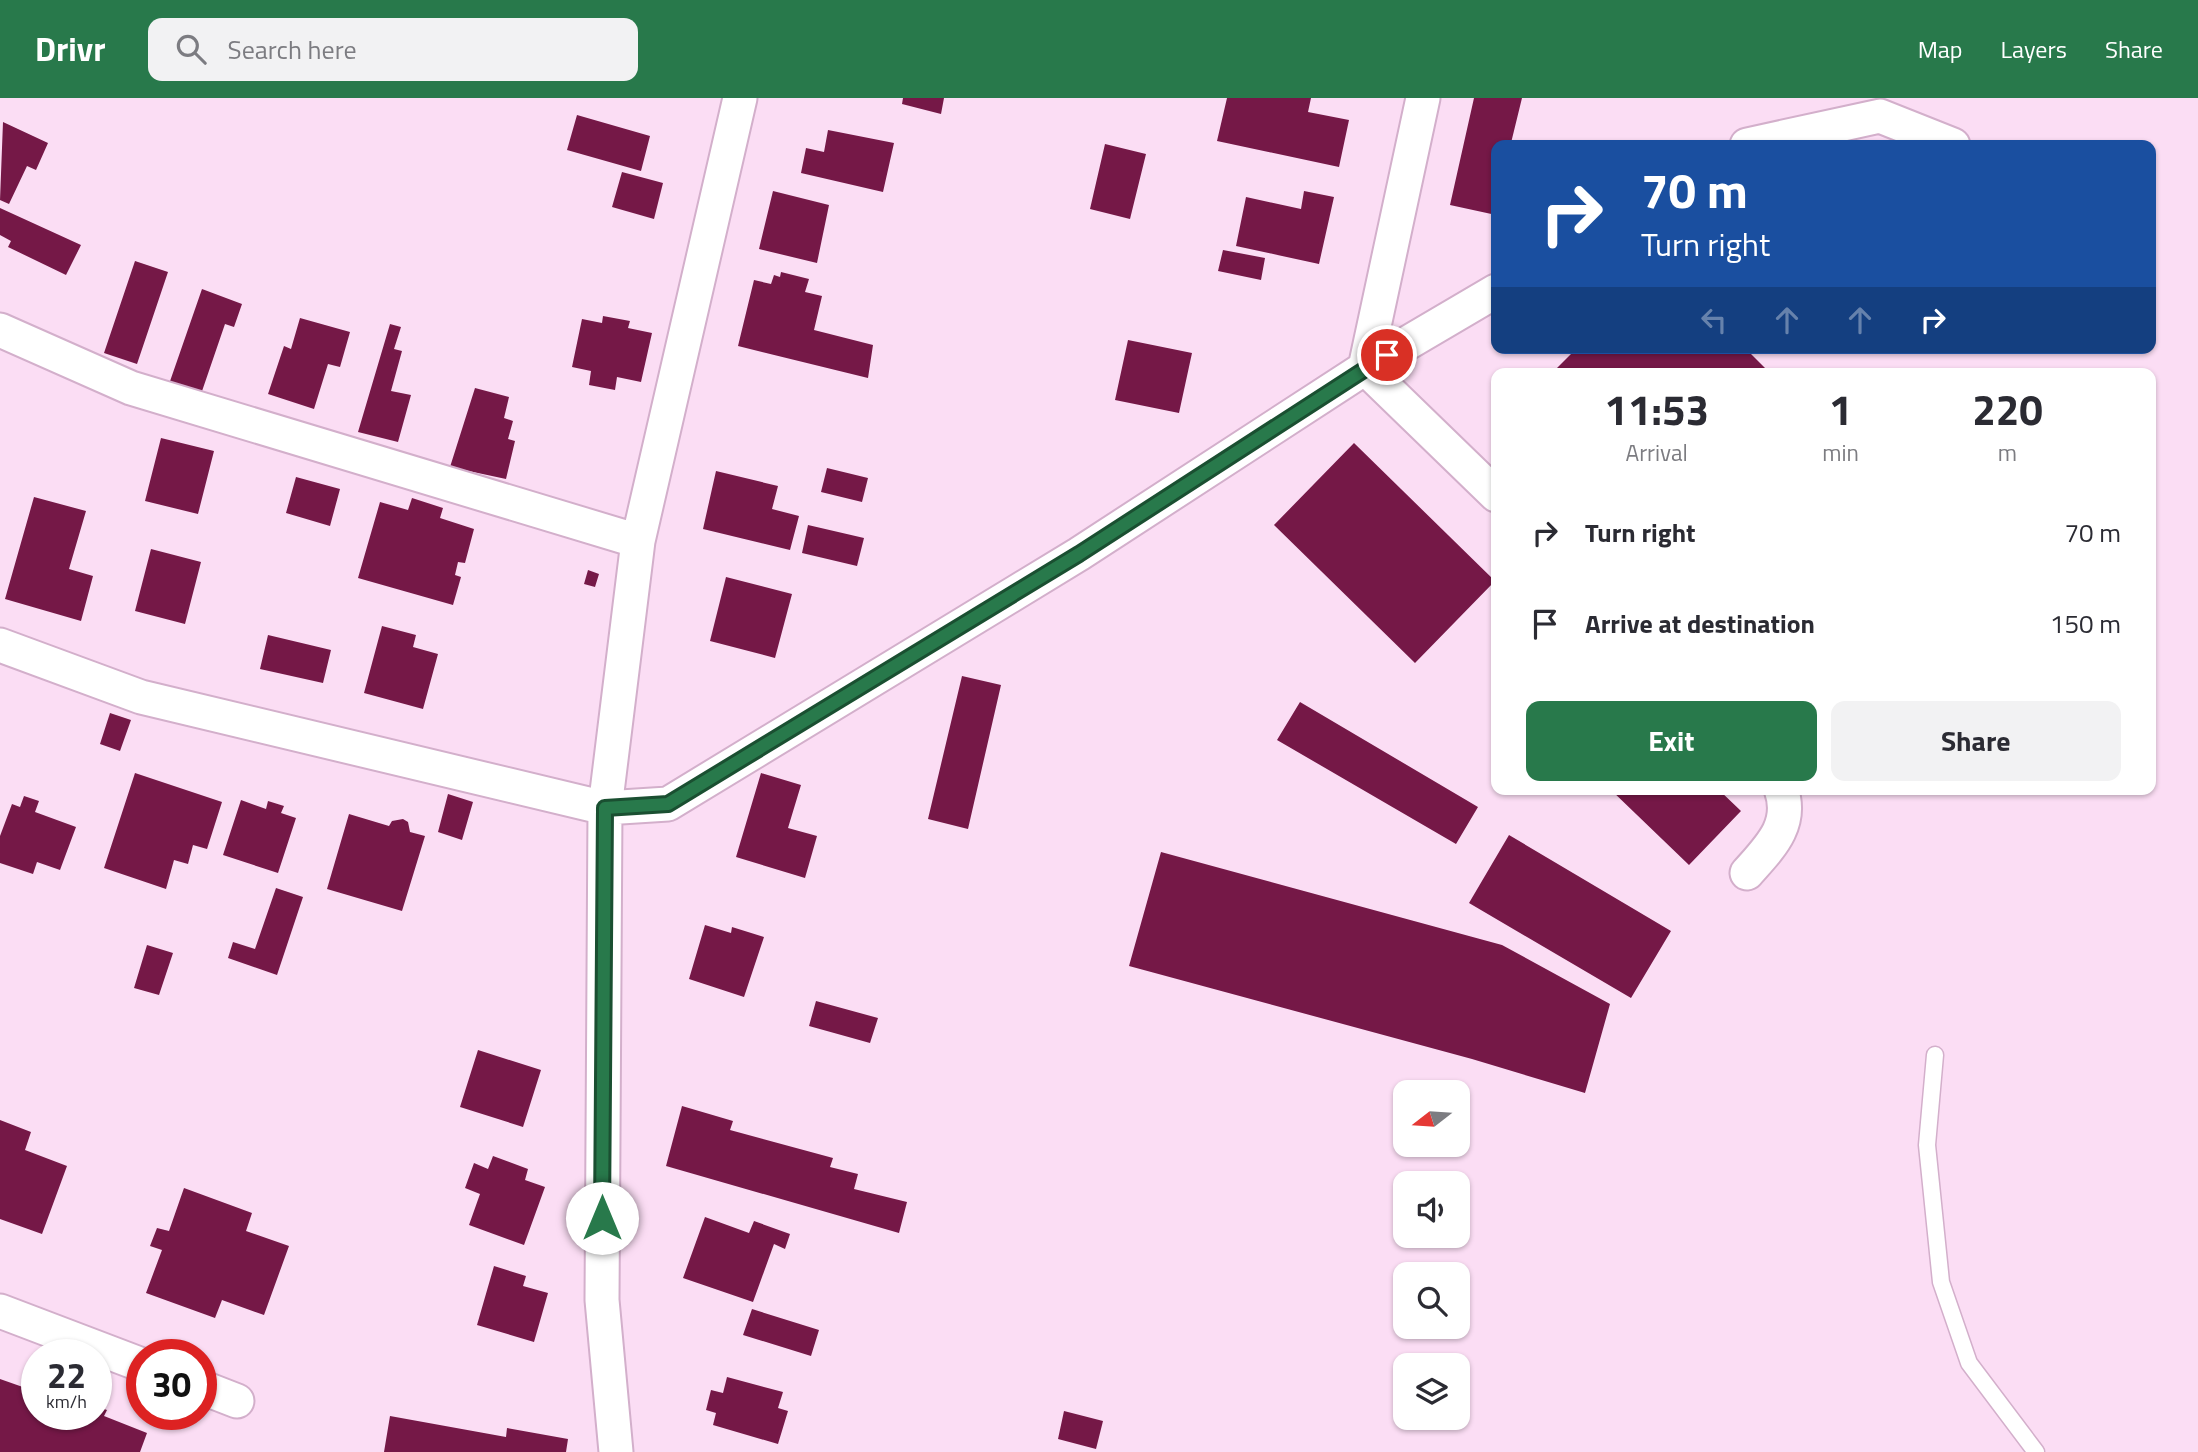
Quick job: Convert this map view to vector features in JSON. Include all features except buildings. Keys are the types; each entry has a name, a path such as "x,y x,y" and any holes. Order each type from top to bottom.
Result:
{"street":[{"path":"616,1452 602,1300 605,808 638,541 740,98"},
{"path":"1365,368 1423,98"},
{"path":"1770,140 1880,116 1941,140"},
{"path":"0,645 141,696 605,808 668,804 1079,554 1365,368 1491,294"},
{"path":"0,330 131,388 638,541"},
{"path":"1365,368 1491,490"},
{"path":"1747,873 1779,836 1787,804 1783,795"},
{"path":"0,1311 126,1359"},
{"path":"217,1393 237,1401"}],"lane":[{"path":"1935,1055 1927,1144 1941,1282 1969,1363 2036,1452"}],"route":[{"path":"602,1218 605,808 668,804 1079,554 1387,355"}]}
